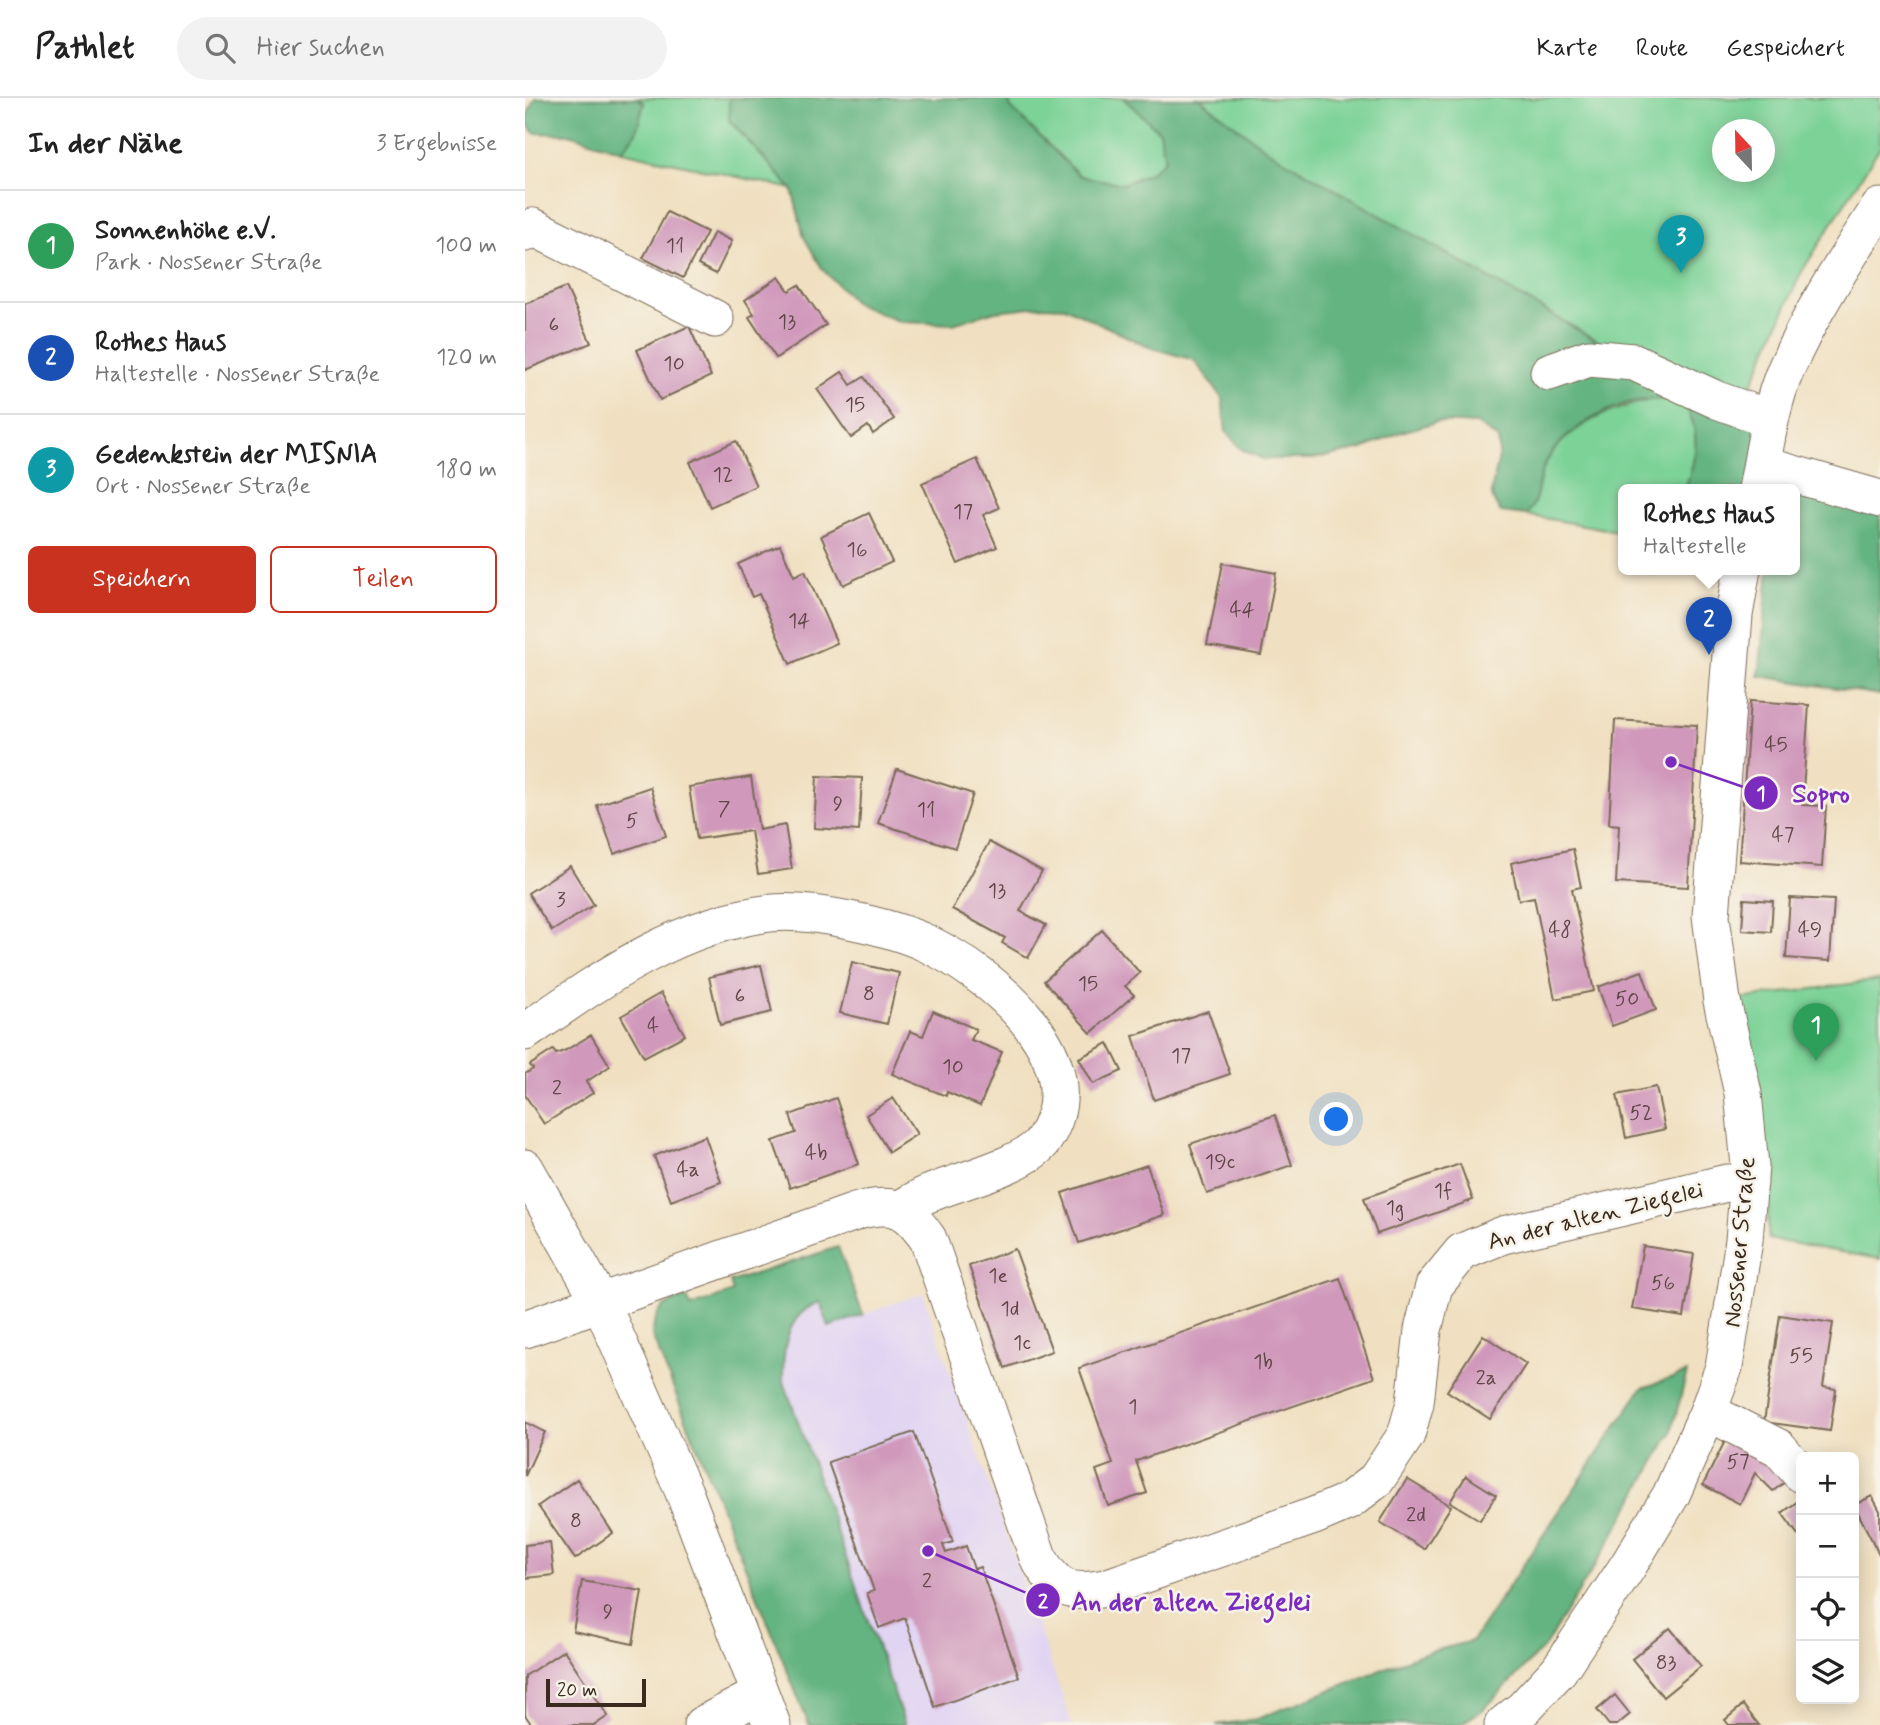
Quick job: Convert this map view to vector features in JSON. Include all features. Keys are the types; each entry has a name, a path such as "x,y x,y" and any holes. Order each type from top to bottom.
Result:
{"street":[{"path":"1798,484 1759,477 1770,419 1786,370 1829,285 1880,207"},
{"path":"525,233 533,227 715,319"},
{"path":"1549,372 1589,358 1634,362 1717,400 1770,419"},
{"path":"1800,484 1880,499"},
{"name":"Nossener Straße","path":"1503,1725 1559,1670 1620,1578 1671,1495 1708,1412 1724,1367 1733,1320 1749,1184 1743,1093 1722,1001 1711,916 1734,615 1741,575"},
{"path":"525,1032 599,980 696,931 772,913 856,920 926,943 997,990 1041,1039 1053,1061 1060,1101 1041,1143 1002,1167 931,1192 900,1209 878,1206 858,1211 525,1329"},
{"path":"525,1168 601,1303 684,1492 766,1710 702,1725"},
{"name":"An der alten Ziegelei","path":"900,1209 916,1222 928,1239 1038,1558 1049,1577 1064,1588 1085,1592 1314,1516 1349,1501 1375,1480 1406,1434 1420,1376 1427,1309 1434,1286 1462,1252 1503,1235 1727,1183 1749,1184"},
{"path":"1708,1412 1779,1448 1796,1468"}],"shaded area":[{"path":"923,1293 1072,1725 905,1725 783,1379 783,1351 792,1323 807,1307 820,1302 829,1327"}],"green space":[{"path":"535,98 637,98 644,103 636,132 622,151 569,134 534,133 525,121"},
{"path":"637,98 729,98 729,120 792,189 622,151 636,132 644,103"},
{"path":"729,98 1007,98 1011,108 1080,176 1123,184 1150,173 1165,160 1159,131 1123,98 1199,98 1267,150 1634,362 1770,419 1762,465 1880,499 1880,695 1759,676 1768,575 1800,575 1800,484 1687,484 1696,444 1693,423 1683,402 1656,399 1624,405 1591,419 1576,429 1563,440 1544,466 1534,504 1526,515 1501,512 1496,505 1492,488 1499,456 1498,439 1477,424 1437,422 1401,432 1363,449 1313,459 1263,459 1241,449 1226,431 1222,398 1194,360 1149,347 1065,307 1041,306 995,311 953,324 901,322 856,304 823,270 804,237 792,189 729,120"},
{"path":"1007,98 1123,98 1159,131 1165,160 1150,173 1123,184 1080,177 1011,108"},
{"path":"1199,98 1880,98 1880,147 1801,273 1747,395 1634,362 1267,150"},
{"path":"1655,399 1683,402 1693,423 1696,444 1687,484 1618,484 1618,531 1526,515 1534,503 1545,465 1554,451 1578,428 1623,407"},
{"path":"1880,980 1880,1259 1768,1239 1769,1165 1739,999"},
{"path":"838,1247 863,1315 829,1327 820,1302 809,1307 793,1323 789,1333 783,1379 905,1725 809,1725 652,1335 658,1313 666,1305 687,1297 691,1307 733,1292 730,1282"},
{"path":"1687,1373 1671,1433 1607,1546 1545,1646 1484,1709 1459,1725 1216,1725 1257,1719 1421,1654 1472,1641 1642,1388"}],"building":[{"path":"667,212 707,232 683,278 643,258"},
{"path":"714,232 732,241 716,274 698,265"},
{"path":"779,277 789,291 799,285 826,325 776,358 749,317 754,314 745,300"},
{"path":"566,287 591,343 525,370 525,304"},
{"path":"689,326 711,376 660,400 637,350"},
{"path":"842,372 851,385 864,377 894,419 873,434 868,426 851,438 817,389"},
{"path":"736,441 756,486 710,507 690,462"},
{"path":"977,459 999,508 983,515 997,547 958,564 922,483"},
{"path":"869,513 892,562 843,585 821,536"},
{"path":"780,545 794,576 805,571 837,643 790,664 759,594 752,597 738,564"},
{"path":"1223,563 1276,573 1261,655 1207,645"},
{"path":"1750,701 1809,705 1802,805 1826,806 1822,867 1739,861"},
{"path":"1615,720 1697,725 1688,887 1616,883 1619,825 1609,824"},
{"path":"897,769 973,794 955,848 878,823"},
{"path":"817,776 862,778 859,831 814,828"},
{"path":"751,777 759,830 785,825 792,869 758,874 751,831 697,839 689,787"},
{"path":"650,787 666,836 614,854 597,805"},
{"path":"989,842 1042,871 1020,911 1046,925 1028,958 1002,943 1005,938 952,909"},
{"path":"1573,849 1581,887 1572,889 1594,991 1555,999 1534,897 1519,900 1511,863"},
{"path":"570,866 594,905 552,931 528,893"},
{"path":"1790,898 1834,900 1830,961 1786,958"},
{"path":"1744,899 1773,901 1771,932 1742,930"},
{"path":"1102,930 1140,973 1125,986 1134,995 1091,1033 1044,981"},
{"path":"852,962 899,973 887,1024 840,1013"},
{"path":"761,965 772,1012 720,1025 709,977"},
{"path":"1642,971 1656,1010 1612,1026 1598,987"},
{"path":"661,993 685,1035 644,1057 621,1016"},
{"path":"933,1011 976,1029 971,1040 1002,1052 980,1106 947,1092 946,1096 892,1074 910,1031 923,1036"},
{"path":"1208,1011 1230,1074 1154,1100 1133,1036"},
{"path":"591,1035 610,1066 586,1082 593,1093 544,1124 525,1095 525,1074 533,1069 530,1065 553,1050 556,1054"},
{"path":"1108,1043 1122,1071 1093,1084 1079,1058"},
{"path":"1656,1087 1665,1129 1626,1138 1617,1095"},
{"path":"836,1098 859,1164 790,1188 773,1141 796,1133 790,1115"},
{"path":"893,1098 917,1134 889,1152 866,1115"},
{"path":"1275,1115 1292,1165 1207,1194 1190,1144"},
{"path":"705,1136 721,1182 671,1201 654,1156"},
{"path":"1460,1164 1473,1200 1377,1234 1364,1198"},
{"path":"1147,1165 1164,1215 1079,1243 1062,1193"},
{"path":"1643,1246 1694,1254 1684,1317 1632,1309"},
{"path":"1015,1249 1052,1351 1005,1368 969,1266"},
{"path":"1340,1278 1374,1378 1136,1461 1147,1493 1108,1506 1096,1470 1113,1464 1079,1368"},
{"path":"1780,1315 1833,1323 1823,1387 1836,1389 1830,1431 1764,1422"},
{"path":"1483,1335 1526,1364 1490,1419 1447,1391"},
{"path":"525,1422 545,1432 525,1476"},
{"path":"1730,1431 1794,1475 1773,1491 1755,1473 1740,1504 1703,1485"},
{"path":"914,1432 953,1542 943,1545 946,1553 966,1546 974,1569 980,1567 1019,1677 935,1707 905,1618 879,1628 867,1593 874,1591 828,1462"},
{"path":"1466,1476 1496,1495 1480,1520 1450,1502"},
{"path":"577,1479 613,1533 575,1559 538,1506"},
{"path":"1407,1479 1451,1506 1424,1549 1380,1522"},
{"path":"1872,1496 1880,1511 1880,1556 1859,1515 1859,1502"},
{"path":"1796,1503 1796,1532 1782,1513"},
{"path":"550,1542 554,1575 526,1578 525,1545"},
{"path":"582,1581 642,1591 633,1644 573,1631"},
{"path":"1670,1628 1701,1666 1663,1697 1632,1659"},
{"path":"564,1650 608,1716 595,1725 532,1725 525,1715 525,1676"},
{"path":"1615,1695 1630,1714 1617,1725 1609,1725 1597,1710"},
{"path":"1743,1705 1759,1725 1729,1725 1725,1720"}],"place":[{"name":"Gedenkstein der MISNIA","path":"1681,273"},
{"name":"Rothes Haus","path":"1709,655"},
{"name":"Sopro","path":"1671,762"},
{"name":"Sonnenhöhe e.V.","path":"1816,1061"},
{"name":"An der alten Ziegelei","path":"928,1551"}]}
